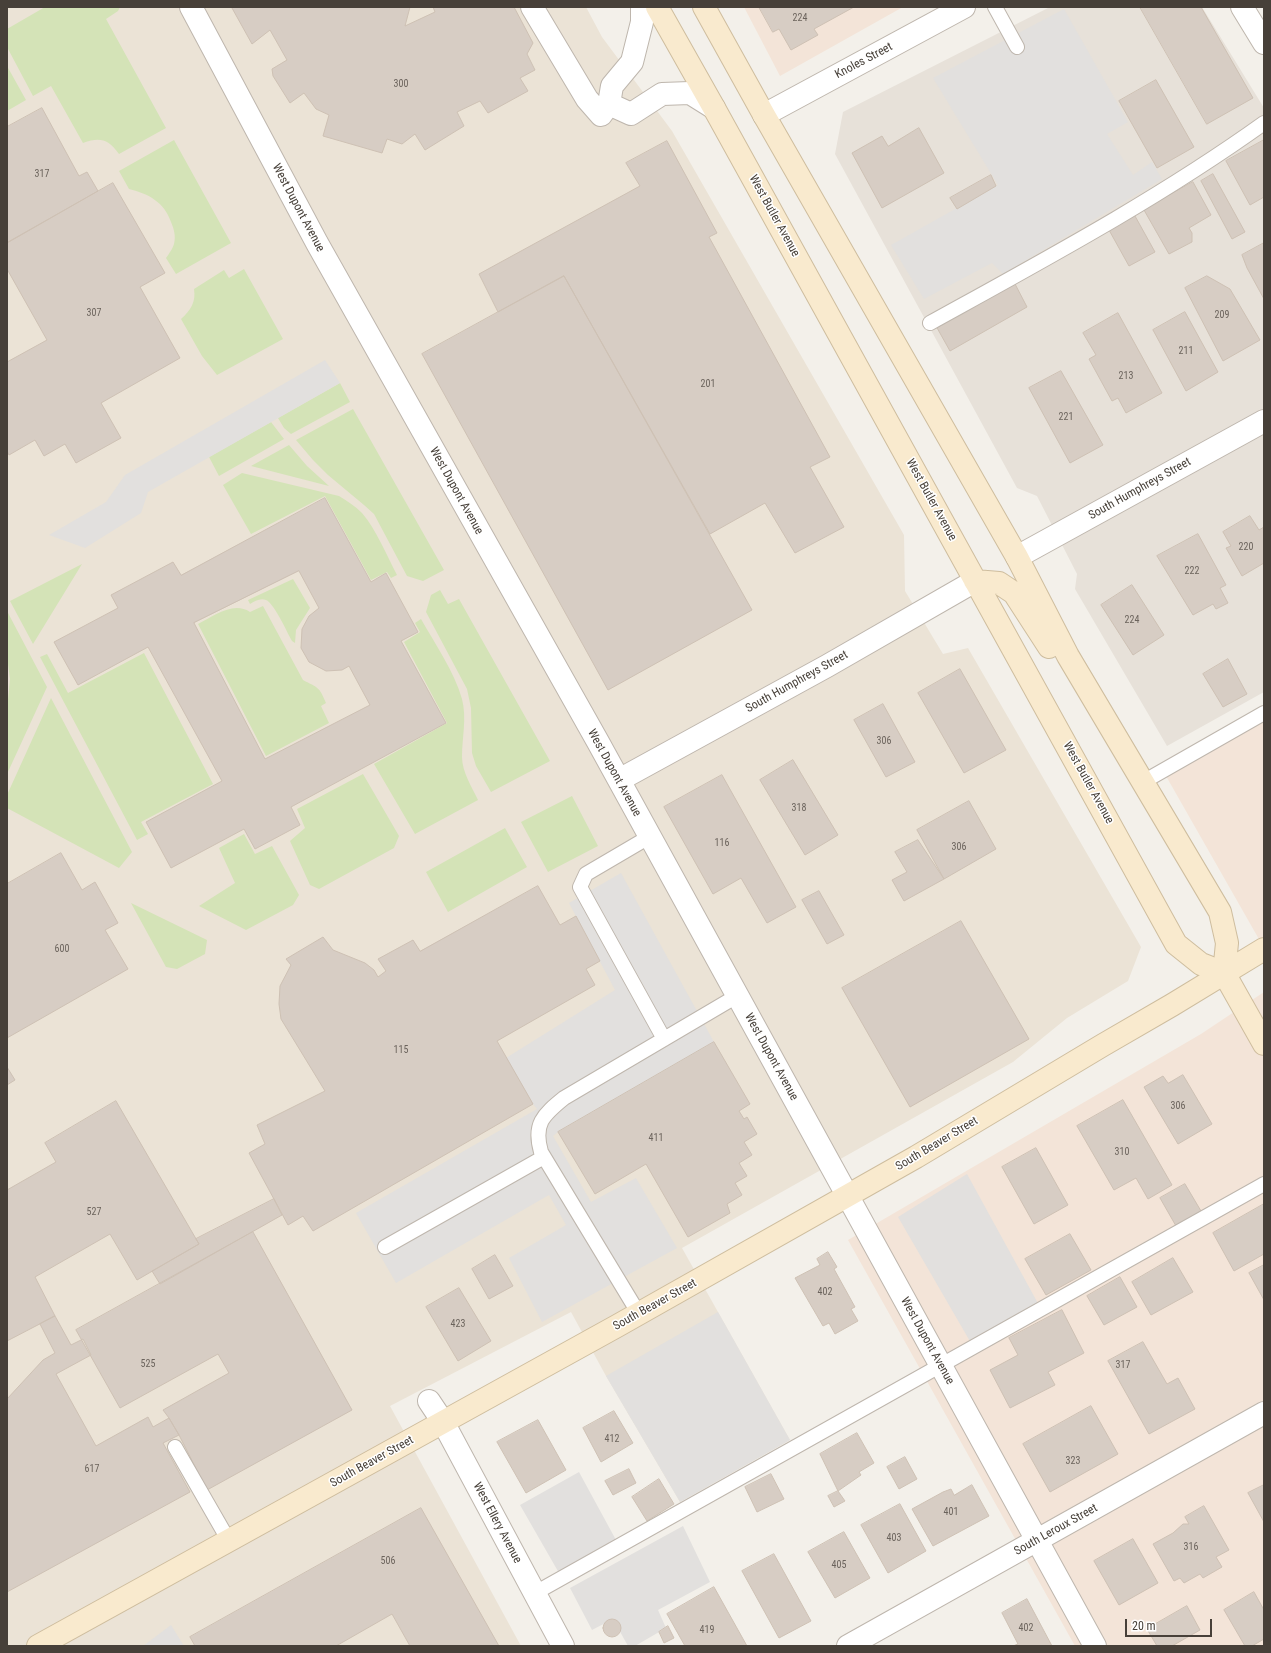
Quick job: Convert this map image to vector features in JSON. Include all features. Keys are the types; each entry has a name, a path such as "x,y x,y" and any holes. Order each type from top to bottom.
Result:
{"main road":[{"name":"West Butler Avenue","path":"657,7 1176,944 1201,964 1224,973"},
{"path":"704,7 764,115 1017,557 1068,656 1220,912 1227,943 1224,973 1264,1044"},
{"path":"975,581 999,583 1014,593 1050,648 1068,656"},
{"name":"South Beaver Street","path":"38,1646 639,1314 916,1157 1264,949"}],"street":[{"name":"West Dupont Avenue","path":"191,7 317,243 619,780 649,837 1096,1646"},
{"path":"532,7 587,99 601,115 609,104 612,86 632,62 642,22 642,7"},
{"name":"Knoles Street","path":"764,115 940,12 964,7"},
{"path":"1242,7 1264,43"},
{"path":"609,104 631,114 662,94 690,93 714,108"},
{"name":"South Humphreys Street","path":"1017,557 1264,421"},
{"name":"South Humphreys Street","path":"619,780 827,666 975,581"},
{"name":"West Ellery Avenue","path":"429,1401 442,1422 563,1646"},
{"name":"South Leroux Street","path":"848,1646 1264,1413"}],"lane":[{"path":"995,7 1017,47"},
{"path":"930,323 1150,199 1223,153 1264,123"},
{"path":"1143,782 1264,712"},
{"path":"649,837 586,874 580,887 664,1039"},
{"path":"639,1314 544,1157 537,1138 541,1121 550,1109 564,1098 737,996"},
{"path":"385,1247 544,1157"},
{"path":"534,1593 1264,1184"},
{"path":"175,1447 229,1541"}],"shaded area":[{"path":"7,7 586,7 602,37 672,131 904,535 905,591 943,654 968,648 1141,947 1128,981 1067,1018 1013,1062 682,1248 790,1440 680,1502 606,1376 571,1312 390,1406 521,1646 7,1646"},
{"path":"744,7 903,7 780,76"},
{"path":"1050,7 1202,7 1264,108 1264,692 1167,746 1075,589 1077,574 1037,496 1017,488 835,154 843,112"},
{"path":"1064,9 1128,122 1107,134 1133,175 1152,162 1162,179 1003,274 992,263 924,299 891,245 998,185 933,78"},
{"path":"325,360 340,383 148,492 141,513 85,548 49,535 106,502 125,475"},
{"path":"1264,711 1264,948 1162,769"},
{"path":"621,873 714,1042 553,1136 591,1202 636,1178 677,1248 542,1322 509,1258 566,1225 549,1195 396,1283 356,1213 537,1109 506,1058 615,990 569,903"},
{"path":"1264,992 1264,1646 1075,1646 848,1240 1201,1034"},
{"path":"967,1174 1040,1307 971,1343 898,1217"},
{"path":"718,1312 790,1440 680,1502 606,1376"},
{"path":"579,1472 616,1540 559,1573 520,1505"},
{"path":"683,1526 710,1582 658,1610 666,1628 635,1646 628,1646 613,1619 592,1630 570,1588"},
{"path":"171,1625 184,1646 143,1646"}],"green space":[{"path":"45,7 120,7 118,11 106,19 166,128 119,154 107,142 94,140 83,143 51,86 33,96 7,47 7,29"},
{"path":"7,66 26,100 7,111"},
{"path":"174,140 231,243 176,274 166,258 173,247 175,238 173,227 168,215 160,204 149,196 129,189 119,171"},
{"path":"244,269 283,339 217,375 202,356 181,319 192,306 194,289 224,270 229,278"},
{"path":"340,383 350,402 291,434 284,428 278,418"},
{"path":"353,409 444,570 423,581 407,576 374,514 328,475 296,440"},
{"path":"271,422 284,439 219,476 209,457"},
{"path":"289,445 307,466 329,486 251,466"},
{"path":"242,473 339,496 359,510 367,519 377,535 397,575 391,578 387,572 371,580 325,496 251,534 223,485"},
{"path":"82,564 33,644 10,601"},
{"path":"293,579 310,608 296,630 295,643 292,641 273,606 269,602 262,599 250,604 248,600"},
{"path":"440,590 448,604 459,599 550,761 491,792 476,766 472,753 471,708 467,689 426,612 431,595"},
{"path":"263,606 303,680 315,686 322,693 326,703 321,706 329,723 266,756 198,624 230,609 244,609 250,612"},
{"path":"7,611 47,687 7,774 7,710 10,679 7,656"},
{"path":"421,619 449,668 459,689 462,699 464,721 462,763 478,800 415,834 374,764 447,723 404,642 420,632 415,623"},
{"path":"144,653 213,784 141,822 148,834 137,840 40,657 47,654 68,693"},
{"path":"51,698 132,852 119,868 7,808 7,795"},
{"path":"363,774 399,836 394,848 319,889 310,885 290,841 305,828 297,809"},
{"path":"572,796 598,846 548,872 521,822"},
{"path":"505,828 527,867 448,912 426,872"},
{"path":"244,834 255,854 272,846 299,895 293,905 246,930 199,906 235,883 219,848"},
{"path":"131,903 207,940 205,954 177,969 166,967"}],"building":[{"path":"410,7 405,26 435,12 433,7 514,7 533,43 527,54 535,70 520,78 528,91 488,113 480,101 457,112 464,126 425,150 415,134 402,144 387,139 382,153 323,136 329,115 316,109 304,93 290,103 273,76 272,69 287,60 270,30 252,44 232,8"},
{"path":"759,7 854,7 814,29 818,35 791,50 779,29 773,32"},
{"path":"1140,7 1201,7 1253,98 1207,124"},
{"path":"1156,80 1194,147 1157,168 1119,101"},
{"path":"42,108 79,176 87,172 98,191 7,243 7,127"},
{"path":"919,128 944,173 882,208 852,153 882,136 888,146"},
{"path":"1264,140 1264,197 1250,205 1226,161"},
{"path":"667,141 717,233 709,237 830,457 810,467 844,527 795,553 765,503 710,534 564,276 498,312 479,274 640,186 626,163"},
{"path":"1213,174 1245,232 1232,239 1201,181"},
{"path":"991,175 996,186 957,209 950,198"},
{"path":"1193,182 1211,215 1189,228 1192,233 1192,242 1169,254 1144,210"},
{"path":"113,183 165,273 140,287 180,358 101,403 121,438 76,463 65,444 44,456 35,440 9,455 7,451 7,362 47,340 7,269 7,243"},
{"path":"1135,216 1155,252 1129,266 1109,230"},
{"path":"1264,243 1264,299 1247,268 1242,255"},
{"path":"564,276 752,610 608,690 422,354"},
{"path":"1207,276 1230,289 1260,340 1223,361 1185,288"},
{"path":"1014,282 1027,307 950,351 936,326"},
{"path":"1185,312 1218,372 1186,391 1153,330"},
{"path":"1118,313 1162,393 1126,413 1118,398 1112,401 1089,359 1096,355 1083,333"},
{"path":"1061,371 1103,445 1070,463 1029,388"},
{"path":"325,498 371,582 386,573 418,632 401,641 446,723 291,807 300,825 255,849 244,829 171,868 146,822 222,781 148,647 78,685 54,642 118,608 111,595 173,562 181,575","holes":["299,571 319,608 309,616 302,629 301,648 309,662 326,671 342,670 349,666 370,705 265,759 194,623"]},
{"path":"1250,516 1259,530 1264,527 1264,563 1242,576 1226,548 1231,546 1223,532"},
{"path":"1198,534 1226,585 1220,588 1228,603 1216,609 1213,604 1193,615 1157,556"},
{"path":"1132,585 1164,635 1133,655 1101,605"},
{"path":"1228,659 1247,694 1223,707 1203,674"},
{"path":"960,669 1006,750 964,773 918,693"},
{"path":"883,704 915,762 886,777 854,720"},
{"path":"793,760 838,835 805,855 760,780"},
{"path":"722,775 796,907 767,923 741,878 713,894 664,807"},
{"path":"969,801 996,849 944,879 917,830"},
{"path":"918,840 944,879 904,901 892,880 907,872 895,852"},
{"path":"61,853 82,890 95,882 118,923 105,930 128,969 7,1038 7,884"},
{"path":"538,886 560,925 576,916 600,961 586,969 595,985 497,1041 533,1104 313,1231 303,1216 288,1225 249,1153 265,1144 257,1125 325,1091 281,1019 279,1004 280,986 291,965 286,959 323,937 333,950 365,963 374,970 378,977 386,971 378,959 413,940 420,951"},
{"path":"819,891 844,935 827,944 802,900"},
{"path":"961,921 1029,1039 910,1107 842,988"},
{"path":"714,1042 750,1104 739,1111 744,1119 747,1117 757,1134 744,1142 752,1155 739,1163 747,1176 735,1183 742,1195 727,1204 730,1213 688,1237 646,1164 595,1194 558,1132"},
{"path":"7,1067 15,1080 7,1085"},
{"path":"1183,1075 1212,1124 1178,1144 1144,1087 1163,1076 1168,1083"},
{"path":"1123,1100 1172,1185 1148,1199 1136,1178 1114,1190 1077,1126"},
{"path":"116,1101 199,1244 137,1280 110,1234 35,1277 55,1316 7,1341 7,1190 56,1162 45,1143"},
{"path":"1036,1148 1068,1205 1034,1224 1002,1167"},
{"path":"1185,1184 1201,1211 1176,1226 1160,1198"},
{"path":"274,1199 282,1215 160,1284 152,1271 199,1244 196,1239"},
{"path":"1264,1204 1264,1254 1234,1271 1213,1233"},
{"path":"253,1232 352,1410 207,1490 179,1435 163,1410 229,1373 218,1354 120,1408 76,1330"},
{"path":"1070,1234 1091,1270 1046,1295 1025,1259"},
{"path":"828,1252 837,1267 834,1269 855,1307 851,1309 858,1321 835,1334 829,1323 823,1326 795,1278 820,1265 817,1259"},
{"path":"495,1255 513,1286 489,1299 472,1269"},
{"path":"1173,1258 1193,1292 1151,1315 1132,1282"},
{"path":"1264,1265 1264,1300 1249,1273"},
{"path":"1120,1277 1137,1307 1104,1325 1087,1296"},
{"path":"459,1288 491,1341 458,1361 426,1307"},
{"path":"1062,1310 1084,1353 1048,1372 1055,1385 1010,1408 990,1370 1018,1355 1009,1338"},
{"path":"55,1316 71,1345 83,1339 91,1355 56,1374 96,1446 148,1417 153,1427 169,1418 179,1435 163,1443 190,1492 7,1592 7,1399 43,1360 55,1353 40,1324"},
{"path":"1143,1342 1167,1384 1178,1378 1195,1409 1149,1434 1108,1361"},
{"path":"1091,1406 1118,1454 1050,1492 1023,1444"},
{"path":"614,1411 633,1443 601,1462 583,1428"},
{"path":"538,1420 566,1470 526,1493 497,1442"},
{"path":"857,1433 874,1463 859,1472 861,1475 838,1491 820,1454"},
{"path":"905,1457 917,1479 899,1489 887,1467"},
{"path":"629,1469 636,1483 613,1495 605,1481"},
{"path":"771,1474 784,1499 757,1512 745,1487"},
{"path":"659,1479 674,1504 647,1521 632,1497"},
{"path":"972,1485 989,1516 933,1546 912,1509 943,1492 951,1489 954,1495"},
{"path":"1264,1485 1264,1522 1248,1493"},
{"path":"838,1491 845,1501 834,1507 828,1496"},
{"path":"900,1504 926,1551 888,1573 861,1525"},
{"path":"1204,1506 1229,1550 1216,1557 1222,1567 1203,1578 1200,1574 1184,1583 1180,1578 1174,1581 1153,1544 1173,1533 1183,1524 1189,1524 1185,1517"},
{"path":"421,1508 499,1646 410,1646 392,1614 336,1646 195,1646 190,1637"},
{"path":"844,1532 870,1578 835,1598 808,1552"},
{"path":"1133,1539 1158,1583 1119,1605 1094,1561"},
{"path":"774,1554 811,1621 779,1638 742,1571"},
{"path":"714,1587 747,1646 685,1646 667,1614"},
{"path":"1254,1592 1264,1610 1264,1639 1252,1646 1245,1646 1224,1610"},
{"path":"1027,1599 1052,1646 1013,1646 1018,1644 1002,1613"},
{"path":"1187,1606 1200,1630 1172,1646 1157,1646 1147,1629"},
{"path":"608,1619 616,1619 621,1624 619,1635 616,1637 608,1637 603,1632 603,1624"},
{"path":"668,1626 674,1638 664,1643 659,1632"}]}
